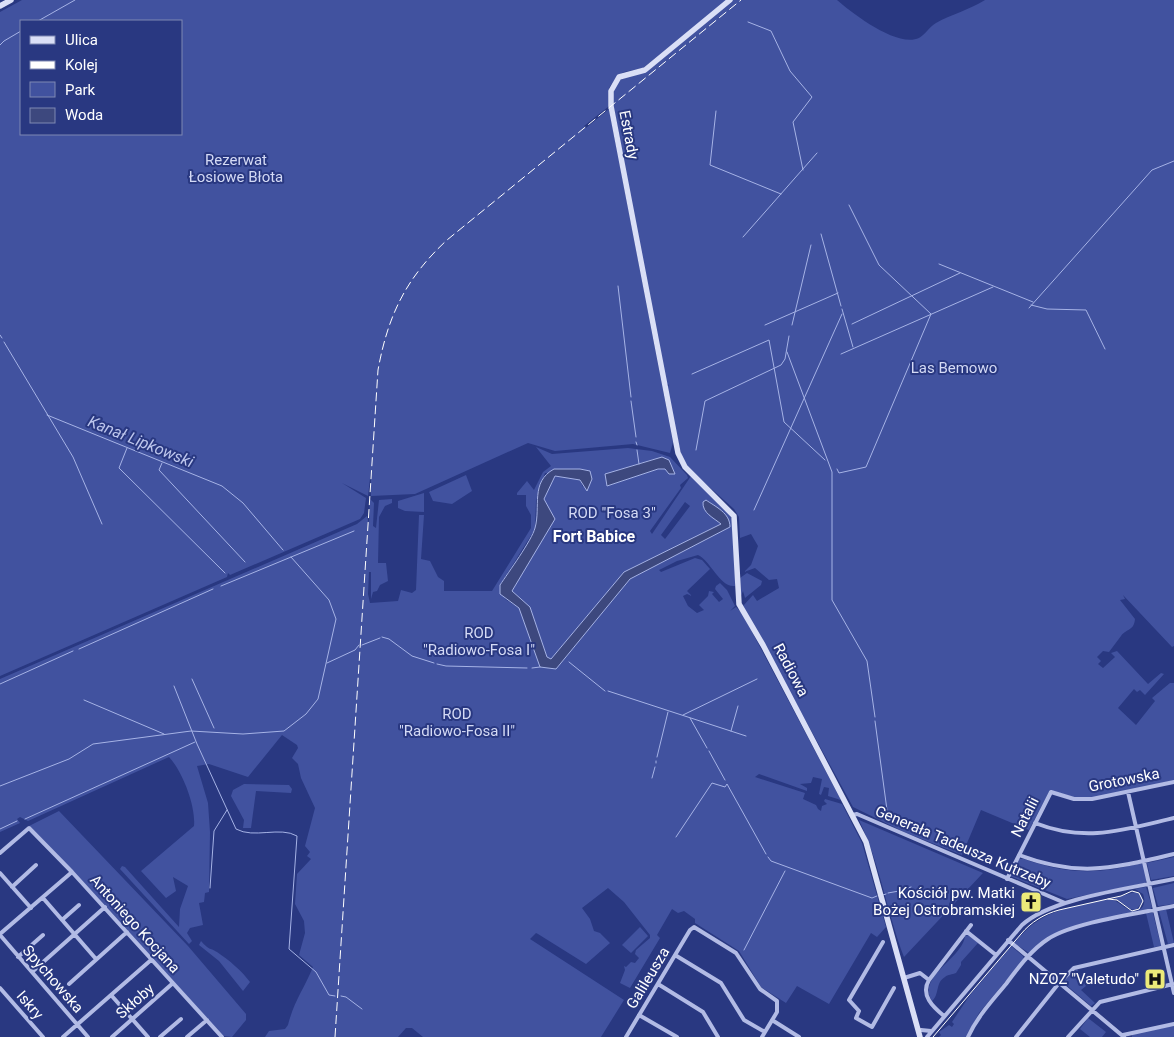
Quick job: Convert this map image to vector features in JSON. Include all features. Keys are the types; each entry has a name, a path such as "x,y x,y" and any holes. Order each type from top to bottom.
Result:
{"main road":[{"path":"0,6 11,0"},
{"name":"Estrady","path":"654,336 611,106 611,90 619,77 645,70 730,0"},
{"name":"Radiowa","path":"654,336 679,458 692,474 730,510 735,518 739,604 769,656 866,842 919,1027 920,1037"},
{"name":"Radiowa","path":"919,1027 928,1035"}],"street":[{"name":"Grotowska","path":"1050,793 1083,800 1174,782"},
{"path":"1128,792 1138,826 1174,993"},
{"name":"Natalii","path":"1007,879 1050,793"},
{"name":"Generała Tadeusza Kutrzeby","path":"852,815 857,814 1065,903"},
{"path":"1035,823 1052,830 1080,834 1098,834 1174,818"},
{"name":"Antoniego Kocjana","path":"0,853 29,828 72,872 222,1037"},
{"path":"1019,855 1054,867 1074,870 1095,870 1174,854"},
{"path":"12,887 36,865"},
{"path":"0,935 72,872"},
{"path":"0,873 31,908"},
{"path":"928,1035 1028,919 1052,906 1174,879"},
{"path":"1048,895 1052,900 1052,906"},
{"path":"43,898 96,959"},
{"path":"62,920 79,905"},
{"path":"968,1037 977,1020 1028,957 1049,938 1067,929 1174,906"},
{"path":"32,972 104,907"},
{"path":"944,1016 928,1000 927,987 929,980 971,925"},
{"name":"Galileusza","path":"626,1037 690,930 696,928 736,953 760,989 774,999 778,1007 772,1020"},
{"path":"966,931 996,955"},
{"path":"69,984 127,932"},
{"name":"Spychowska","path":"0,935 88,1037"},
{"path":"18,957 43,935"},
{"path":"1008,940 1124,1036 1174,1024"},
{"path":"883,942 849,1000 859,1012 856,1018 872,1026 894,988"},
{"path":"1016,1037 1070,971 1083,965 1174,945"},
{"path":"675,955 721,982 744,1020 763,1035 772,1020 799,1037"},
{"path":"63,1037 152,960"},
{"path":"904,978 920,973 929,980"},
{"name":"Skłoby","path":"112,1037 173,983"},
{"path":"658,984 703,1012 718,1037"},
{"path":"1068,1037 1091,1009 1105,999 1173,984"},
{"name":"Iskry","path":"0,988 42,1037"},
{"path":"111,995 148,1037"},
{"path":"639,1014 677,1037"},
{"path":"160,1037 181,1019"},
{"path":"187,1037 207,1020"}],"green space":[{"name":"Rezerwat Łosiowe Błota","path":"22,0 728,0 643,68 624,72 617,76 609,88 608,107 584,126 586,128 609,109 673,442 670,453 633,444 555,451 528,443 415,494 371,496 371,470 368,496 342,483 366,498 364,513 360,519 230,575 228,573 227,577 0,676 0,12"},
{"name":"Las Bemowo","path":"733,0 837,0 875,28 887,34 910,40 919,38 936,23 985,0 1174,0 1174,646 1172,647 1123,595 1125,599 1120,600 1135,619 1133,626 1123,633 1109,652 1103,651 1097,657 1101,661 1098,664 1103,668 1115,657 1111,653 1117,651 1148,684 1161,673 1164,674 1145,695 1140,690 1137,692 1134,689 1118,708 1136,725 1155,701 1152,698 1170,683 1174,683 1174,780 1097,798 1073,797 1050,790 1029,830 981,810 962,855 904,832 853,807 743,606 753,595 757,601 779,588 777,579 769,580 755,568 744,572 751,565 758,546 751,534 740,538 739,517 734,509 688,468 682,458 666,389 669,385 665,383 612,97 617,82 623,78 650,69"},
{"path":"536,447 552,454 628,448 652,451 670,457 688,478 680,485 681,488 650,531 652,534 691,476 726,509 731,517 736,536 735,586 725,583 720,579 703,558 698,555 677,561 659,570 661,572 695,558 702,560 710,569 687,591 692,596 687,594 683,596 688,606 697,613 704,610 699,605 708,596 709,591 714,592 712,594 719,602 723,599 715,589 716,586 720,583 727,590 735,606 730,611 736,607 742,613 841,800 828,796 829,788 824,787 821,795 819,794 822,779 813,777 811,783 800,784 807,788 807,791 759,774 755,777 805,793 803,799 816,805 821,811 822,806 827,804 824,801 825,799 842,804 862,843 886,927 877,937 871,933 829,1004 797,986 786,1003 761,987 739,951 695,923 695,919 684,911 678,913 672,909 657,935 660,938 630,988 620,983 625,970 624,966 626,967 631,962 635,963 639,958 635,954 636,950 650,938 650,935 624,902 608,888 582,908 590,919 594,931 600,933 610,943 586,964 536,933 530,939 624,1000 601,1037 423,1037 412,1028 406,1028 398,1037 265,1037 269,1031 285,1029 288,1025 296,1002 313,967 299,955 305,933 304,921 295,904 297,874 311,859 307,856 310,852 305,846 315,808 301,778 298,764 292,758 298,748 297,745 282,735 248,777 209,764 197,766 208,803 210,832 209,892 205,893 204,902 199,903 203,925 190,928 187,933 192,941 189,944 120,869 122,866 125,867 179,927 180,909 188,886 173,877 176,891 166,898 141,871 194,826 193,809 188,790 179,771 169,757 28,821 20,817 17,819 20,823 0,832 0,679 357,524 367,516 369,524 370,499 374,503 373,526 376,528 379,500 392,499 392,503 385,506 379,517 378,563 386,563 388,581 380,585 377,591 373,592 371,599 371,572 369,572 368,594 370,603 398,601 401,590 412,593 416,590 419,515 424,515 421,559 430,561 438,577 444,581 444,591 492,591 531,528 531,515 526,506 526,495 517,495 517,493 527,481 534,490 543,472 551,466","holes":["654,459 675,474 666,469 615,471","545,473 592,479 583,487 580,480 555,476 544,499 554,519 512,591 530,607 547,657 551,659 624,572 721,524 707,500 725,514 730,527 630,579 556,669 540,667 519,608 505,599 500,585 535,529 536,501","685,502 690,506 665,539 661,535"]},
{"path":"466,475 472,491 452,504 433,501 429,492"},
{"path":"424,493 424,512 405,511 398,508 398,501"},
{"path":"739,572 740,578 747,573 762,581 761,585 745,598 743,591 740,598"},
{"path":"244,784 289,785 292,789 291,793 256,791 251,828 243,828 244,820 231,796 233,790"},
{"path":"59,811 188,946 246,1014 246,1020 232,1037 223,1036 101,901 29,826"},
{"path":"859,820 983,873 904,957 878,871"},
{"path":"1174,857 1174,876 1151,880 1147,863"},
{"path":"1018,859 1054,868 1082,871 1110,870 1141,863 1144,865 1147,880 1145,883 1067,899 1010,876"},
{"path":"1174,883 1174,904 1158,906 1153,888"},
{"path":"1146,887 1152,907 1150,910 1066,929 1048,937 1029,953 1014,943 1030,926 1046,916 1064,909 1100,900 1113,900 1127,909 1137,911 1143,906 1144,900 1143,894 1135,889"},
{"path":"1135,892 1141,895 1143,901 1136,910 1130,909 1114,898"},
{"path":"1166,909 1174,943 1168,944 1159,911"},
{"path":"1146,913 1153,913 1161,946 1154,947"},
{"path":"640,927 648,936 631,953 622,945"},
{"path":"969,935 978,943 961,962 956,973 947,975 942,979 932,1001 929,992 930,984 957,952 965,936"},
{"path":"201,941 208,948 231,962 247,978 250,982 243,991 219,961 199,945"},
{"path":"1011,946 1024,959 979,1013 966,1037 939,1037 941,1035 939,1032 949,1025 952,1027 954,1024 952,1022 970,995"},
{"path":"1077,969 1086,986 1081,990 1095,1003 1091,1006 1065,984 1064,981"},
{"path":"1088,1018 1106,1032 1102,1037 1090,1037 1080,1029"},
{"path":"1174,1026 1174,1037 1132,1037 1132,1034"}],"water":[{"path":"662,457 669,460 675,474 669,474 665,469 658,469 607,486 605,474"},
{"path":"554,469 590,471 592,479 587,491 580,480 555,476 544,499 555,519 512,591 530,607 547,657 551,659 624,572 721,524 706,512 703,502 706,500 722,511 728,518 730,527 630,579 556,669 540,667 519,608 500,594 500,585 525,548 535,528 539,488 542,481"}],"waterway":[{"name":"Kanał Lipkowski","path":"40,20 75,0"},
{"path":"748,22 771,31 790,71 812,97 793,122 803,170"},
{"name":"Kanał Lipkowski","path":"0,45 20,32"},
{"path":"716,111 710,165 781,194"},
{"path":"743,237 817,153"},
{"path":"1029,308 1152,170 1174,161"},
{"path":"837,469 839,473 866,467 931,314 879,265 849,205"},
{"path":"821,234 841,306"},
{"path":"792,325 811,245"},
{"path":"939,264 1033,302"},
{"path":"852,324 960,273"},
{"path":"618,286 631,397"},
{"path":"841,354 993,287"},
{"path":"765,325 838,293"},
{"path":"1031,305 1047,309 1086,310 1105,349"},
{"path":"842,309 853,347"},
{"path":"754,510 842,314"},
{"path":"696,450 705,401 781,365 785,359 789,336"},
{"path":"692,374 769,340 784,422 825,460"},
{"path":"4,342 73,457 102,524"},
{"path":"787,352 832,472 832,600 867,661 875,717"},
{"path":"631,401 636,437"},
{"name":"Kanał Lipkowski","path":"47,415 222,486 243,503 283,550"},
{"path":"127,448 119,468 225,573"},
{"path":"637,450 639,464"},
{"path":"162,463 159,470 245,562"},
{"name":"Kanał Lipkowski","path":"221,586 354,531"},
{"name":"Kanał Lipkowski","path":"0,786 69,759 93,744 191,731 243,734 284,731 306,714 318,699 336,619 329,600 291,557"},
{"path":"79,649 213,589"},
{"path":"382,637 389,639 412,656 434,663"},
{"path":"362,645 380,638"},
{"path":"327,663 355,650 359,645"},
{"path":"0,684 73,651"},
{"path":"569,662 605,691"},
{"path":"437,664 446,666 527,668"},
{"path":"532,668 540,667"},
{"path":"192,679 214,728"},
{"path":"683,715 757,679"},
{"name":"Kanał Lipkowski","path":"174,686 197,744 236,829 251,833 283,832 297,836 289,949 316,972 329,995 335,996"},
{"path":"608,691 746,736"},
{"path":"84,700 164,734"},
{"path":"731,731 738,706"},
{"path":"657,757 668,712"},
{"path":"690,718 707,748"},
{"path":"875,721 887,810"},
{"path":"25,819 195,742"},
{"path":"709,751 725,780"},
{"path":"652,778 655,767"},
{"path":"676,837 712,783 725,787 727,784 766,854"},
{"path":"210,888 214,831 227,810"},
{"path":"0,829 17,821"},
{"path":"768,857 771,861 872,898 877,896"},
{"path":"744,950 785,871"},
{"path":"902,890 911,887"},
{"path":"888,893 899,891"},
{"name":"Kanał Lipkowski","path":"341,996 346,997 362,1009"}],"tram line":[{"path":"933,1037 1021,934 1038,919 1059,910 1121,896 1132,891 1139,893 1143,901 1139,909 1132,911 1117,900 1108,899"}],"railway":[{"path":"335,1037 378,370 393,315 410,283 420,269 447,240 741,0"}],"place":[{"name":"Kościół pw. Matki Bożej Ostrobramskiej","path":"1031,902"},
{"name":"NZOZ \"Valetudo\"","path":"1155,979"}],"district":[{"name":"Fort Babice","path":"594,536"}],"park label":[{"name":"ROD \"Fosa 3\"","path":"612,513"},
{"name":"ROD \"Radiowo-Fosa I\"","path":"479,642"},
{"name":"ROD \"Radiowo-Fosa II\"","path":"457,722"}]}
